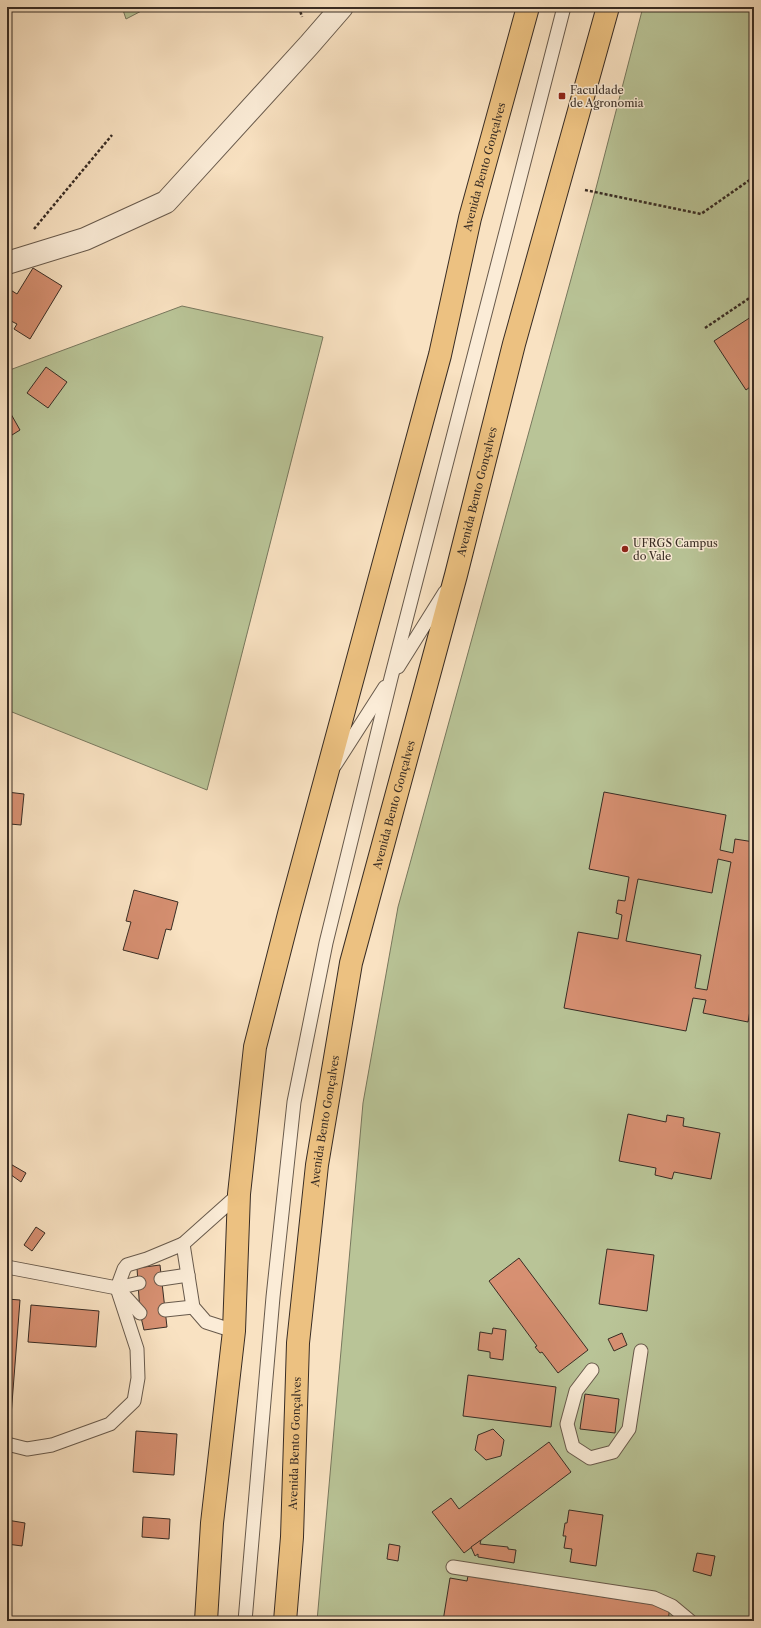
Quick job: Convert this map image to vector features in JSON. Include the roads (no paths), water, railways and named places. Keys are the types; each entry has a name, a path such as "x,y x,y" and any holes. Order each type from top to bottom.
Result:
{"main road":[{"name":"Avenida Bento Gonçalves","path":"206,1621 212,1523 234,1332 239,1194 256,1047 440,355 470,218 528,7"},
{"name":"Avenida Bento Gonçalves","path":"285,1621 292,1538 298,1343 317,1165 351,963 456,575 514,344 608,7"}],"street":[{"path":"7,263 85,239 166,202 310,45 342,7"}],"lane":[{"path":"245,1621 273,1297 294,1102 326,943 391,678 564,7"},
{"path":"326,780 456,575"},
{"path":"7,1444 27,1449 52,1445 110,1424 134,1401 138,1378 137,1349 117,1288 124,1268 127,1265 147,1259 182,1244 239,1194"},
{"path":"182,1244 193,1307 206,1322 234,1332"},
{"path":"7,1267 117,1288 139,1283"},
{"path":"161,1279 188,1275"},
{"path":"117,1288 140,1313"},
{"path":"165,1310 193,1307"},
{"path":"592,1370 576,1390 567,1424 573,1446 590,1458 613,1452 629,1428 641,1351"},
{"path":"453,1567 654,1598 672,1606 690,1621"}],"place":[{"name":"Faculdade de Agronomia","path":"562,96"},
{"name":"UFRGS Campus do Vale","path":"625,549"}]}
